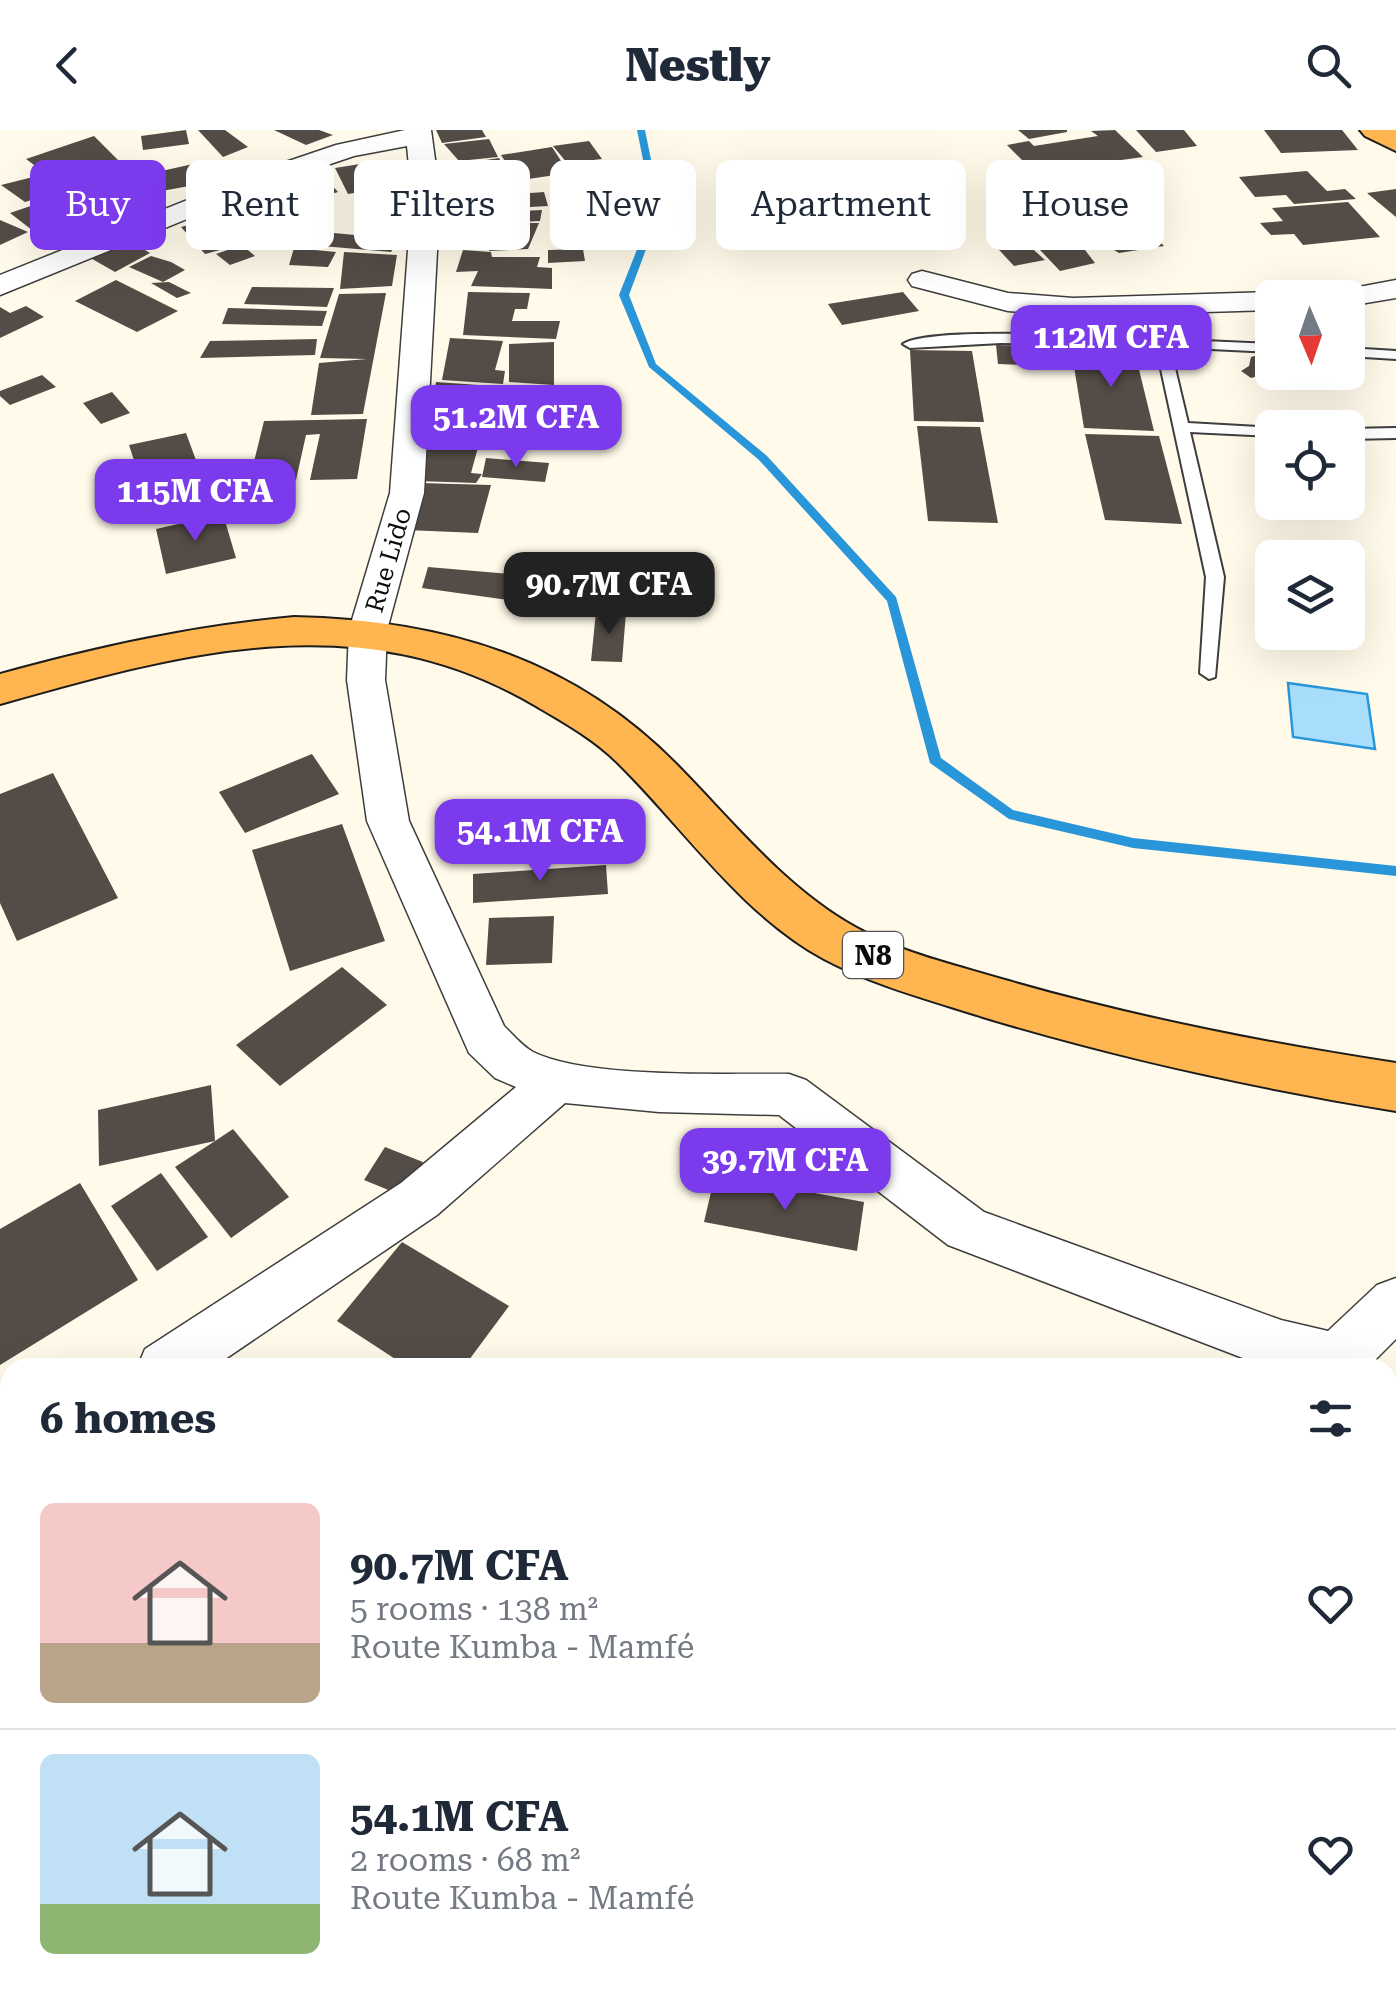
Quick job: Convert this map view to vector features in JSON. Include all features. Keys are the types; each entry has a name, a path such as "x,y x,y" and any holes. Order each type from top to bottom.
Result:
{"highway":[{"path":"1375,130 1396,142"},
{"name":"N8","path":"0,689 196,640 298,628 368,630 441,642 536,680 629,746 746,868 828,936 922,976 1074,1023 1253,1065 1396,1087"}],"street":[{"path":"353,130 384,140"},
{"path":"0,286 130,230 318,157 418,134"},
{"name":"Rue Lido","path":"418,134 426,196 407,493 368,630 366,680 388,821 486,1039 512,1064 556,1082 658,1092 789,1095 966,1230 1281,1346 1333,1358"},
{"path":"922,280 1008,302 1073,307 1255,302"},
{"path":"1365,294 1396,289"},
{"path":"1365,307 1396,314"},
{"path":"179,1358 419,1199 556,1082"},
{"name":"Rue Lido","path":"1338,1358 1396,1304"}],"lane":[{"path":"910,344 989,336 1255,347"},
{"path":"1162,341 1215,577 1210,672"},
{"path":"1365,353 1396,355"},
{"path":"1181,427 1255,430"},
{"path":"1365,434 1396,433"}],"water":[{"path":"1288,683 1367,694 1375,749 1293,737"}],"building":[{"path":"186,130 189,144 143,150 141,136"},
{"path":"198,130 225,130 248,147 223,157"},
{"path":"274,130 319,130 333,135 306,145"},
{"path":"436,130 482,130 486,137 442,143"},
{"path":"1018,130 1067,130 1067,132 1029,139"},
{"path":"1115,130 1143,157 1022,160 1007,145 1029,141 1034,146 1098,136 1091,131"},
{"path":"1136,130 1184,130 1197,146 1156,152"},
{"path":"1264,130 1342,130 1358,150 1281,153"},
{"path":"94,136 118,160 30,162 26,159"},
{"path":"489,139 498,157 458,160 444,144"},
{"path":"589,141 602,159 565,160 553,146"},
{"path":"552,147 560,160 550,160 550,176 530,179 530,160 504,160 501,155"},
{"path":"354,165 354,193 348,194 335,168"},
{"path":"186,166 186,187 166,190 166,170"},
{"path":"1307,171 1327,191 1345,189 1356,199 1294,204 1286,195 1255,197 1239,177"},
{"path":"30,178 30,200 25,202 1,185"},
{"path":"1396,189 1396,217 1367,193"},
{"path":"544,192 548,206 530,207 530,193"},
{"path":"1348,202 1380,237 1303,245 1294,234 1271,235 1260,223 1283,221 1272,208"},
{"path":"30,206 30,228 10,213"},
{"path":"542,210 540,221 530,222 530,211"},
{"path":"0,220 28,232 0,245"},
{"path":"530,223 539,223 530,244"},
{"path":"334,233 354,235 354,249 334,247"},
{"path":"101,250 150,253 115,272 87,256"},
{"path":"248,250 255,256 230,265 216,254"},
{"path":"293,250 336,252 328,267 289,265"},
{"path":"463,250 491,252 492,257 540,257 537,267 552,268 552,289 471,286 478,271 456,272"},
{"path":"548,250 583,250 585,261 548,263"},
{"path":"999,250 1034,250 1045,260 1014,266"},
{"path":"1040,250 1085,250 1095,263 1060,271"},
{"path":"344,252 397,255 392,286 340,289"},
{"path":"151,256 185,270 163,282 129,267"},
{"path":"116,280 178,311 137,332 75,301"},
{"path":"169,282 191,293 177,298 151,283"},
{"path":"252,287 334,288 327,307 244,304"},
{"path":"468,292 530,293 527,309 515,309 512,321 560,321 556,339 463,335"},
{"path":"903,292 919,311 842,325 828,304"},
{"path":"386,293 363,414 311,415 319,363 367,359 320,358 339,294"},
{"path":"26,306 44,317 0,338 0,307 10,313"},
{"path":"228,308 327,311 322,326 222,324"},
{"path":"450,338 503,341 495,370 505,371 503,384 442,380"},
{"path":"317,339 315,355 200,358 210,341"},
{"path":"554,342 554,385 509,382 509,344"},
{"path":"996,345 1050,347 1054,366 998,364"},
{"path":"1071,348 1134,349 1154,431 1084,428"},
{"path":"910,350 972,351 984,422 914,421"},
{"path":"1255,356 1255,377 1251,378 1241,371 1249,366"},
{"path":"42,375 56,387 10,405 0,396 0,391"},
{"path":"436,382 507,387 496,419 430,415"},
{"path":"515,385 561,389 557,405 510,402"},
{"path":"112,392 130,413 101,424 83,403"},
{"path":"432,418 494,422 494,439 480,440 471,473 482,474 476,483 418,481"},
{"path":"367,419 357,479 310,480 320,434 306,435 296,480 249,482 264,421"},
{"path":"917,426 980,427 998,523 928,521"},
{"path":"186,433 200,471 142,485 129,445"},
{"path":"1085,434 1159,436 1182,524 1105,520"},
{"path":"486,458 549,463 545,482 482,477"},
{"path":"420,483 491,485 478,533 406,530"},
{"path":"223,514 236,558 166,574 156,529"},
{"path":"428,567 604,582 596,612 422,588"},
{"path":"596,612 626,612 622,662 591,661"},
{"path":"312,754 339,794 245,833 219,792"},
{"path":"53,773 118,898 17,941 0,903 0,794"},
{"path":"342,824 385,941 290,971 252,850"},
{"path":"606,865 608,894 473,903 473,874"},
{"path":"554,916 552,963 486,965 489,918"},
{"path":"342,967 387,1005 280,1086 236,1045"},
{"path":"211,1085 215,1141 99,1166 98,1110"},
{"path":"233,1129 289,1197 231,1238 175,1167"},
{"path":"385,1147 423,1162 403,1196 364,1180"},
{"path":"161,1173 208,1237 157,1271 111,1206"},
{"path":"715,1175 864,1202 857,1251 704,1222"},
{"path":"80,1183 138,1280 11,1358 0,1358 0,1229"},
{"path":"402,1242 509,1306 470,1358 394,1358 337,1321"}],"waterway":[{"path":"641,130 657,209 624,295 652,365 763,458 892,600 935,760 1009,814 1133,843 1396,871"}]}
